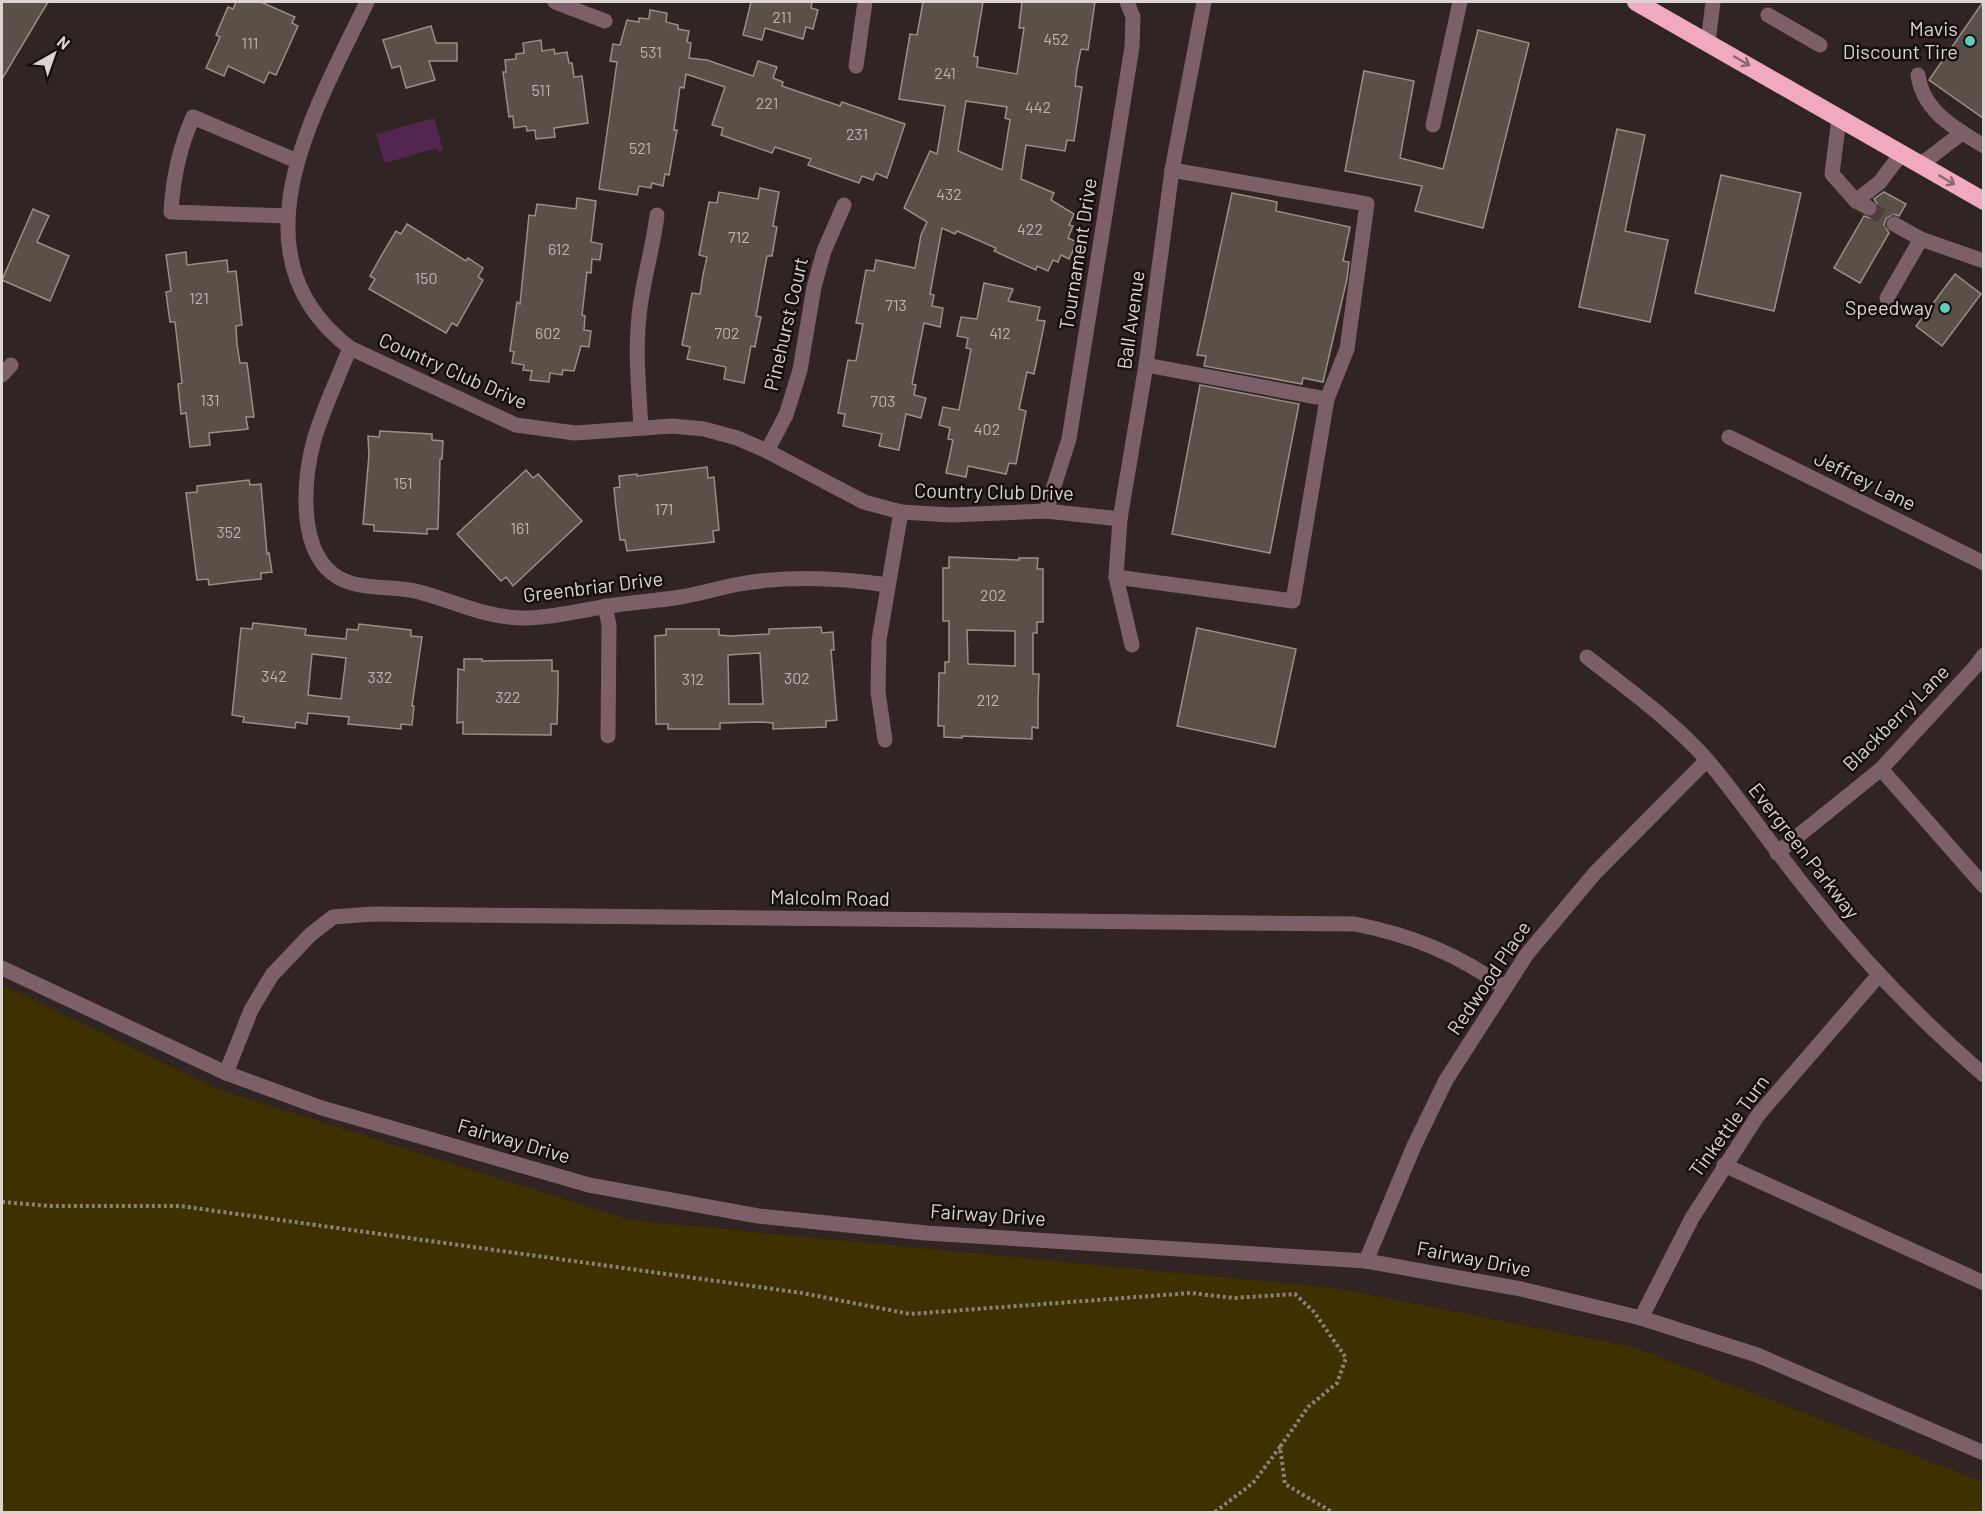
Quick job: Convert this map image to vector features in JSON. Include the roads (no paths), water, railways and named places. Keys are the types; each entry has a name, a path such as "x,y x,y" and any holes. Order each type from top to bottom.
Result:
{"highway":[{"path":"1636,2 1983,201"}],"street":[{"name":"Country Club Drive","path":"367,2 315,111 297,161 287,216 289,248 295,274 308,305 327,330 350,348 516,425 575,433 672,426 704,429 737,438 767,451 864,502 901,512 951,515 1046,511 1120,519"},
{"path":"555,2 605,21"},
{"path":"856,66 865,2"},
{"name":"Tournament Drive","path":"1046,511 1069,439 1132,47 1133,17 1127,2"},
{"name":"Ball Avenue","path":"1132,645 1116,577 1120,519 1146,365 1172,170 1204,2"},
{"path":"1433,125 1460,2"},
{"path":"1708,42 1713,2"},
{"path":"1768,15 1820,45"},
{"path":"1918,75 1919,85 1929,105 1962,133 1983,146"},
{"path":"287,216 171,212 173,180 181,142 193,117 297,161"},
{"path":"1839,118 1832,174 1862,205 1901,154"},
{"path":"1920,165 1962,133"},
{"path":"1116,577 1293,601 1327,399 1347,349 1367,204 1172,170"},
{"name":"Pinehurst Court","path":"767,451 786,415 800,370 814,287 824,251 844,205"},
{"path":"641,428 637,362 639,314 653,249 657,215"},
{"path":"1894,224 1921,239 1983,261"},
{"path":"1887,298 1921,239"},
{"name":"Greenbriar Drive","path":"350,348 314,441 307,491 308,527 314,551 324,566 339,578 357,585 419,592 465,609 524,618 665,600 733,585 802,577 836,577 887,585"},
{"path":"1146,365 1327,399"},
{"name":"Jeffrey Lane","path":"1729,437 1983,563"},
{"path":"885,740 878,681 879,640 901,512"},
{"path":"605,606 609,625 608,736"},
{"name":"Evergreen Parkway","path":"1587,657 1667,720 1707,760 1777,853 1878,976 1927,1026 1983,1076"},
{"name":"Blackberry Lane","path":"1777,853 1881,769 1981,666"},
{"name":"Redwood Place","path":"1366,1261 1414,1146 1446,1080 1527,954 1595,873 1707,760"},
{"path":"1881,769 1983,886"},
{"name":"Malcolm Road","path":"226,1073 251,1010 272,975 310,935 333,917 363,915 1355,924 1399,933 1446,952 1484,972 1505,988"},
{"name":"Fairway Drive","path":"2,968 226,1073 322,1108 589,1185 758,1216 926,1233 1366,1261 1521,1289 1641,1318 1757,1355 1983,1453"},
{"name":"Tinkettle Turn","path":"1641,1318 1692,1218 1758,1115 1878,976"},
{"path":"1724,1165 1983,1282"}],"tunnel":[{"path":"1869,208 1894,224"}],"place":[{"name":"Mavis Discount Tire","path":"1970,41"},
{"name":"Speedway","path":"1945,308"}]}
